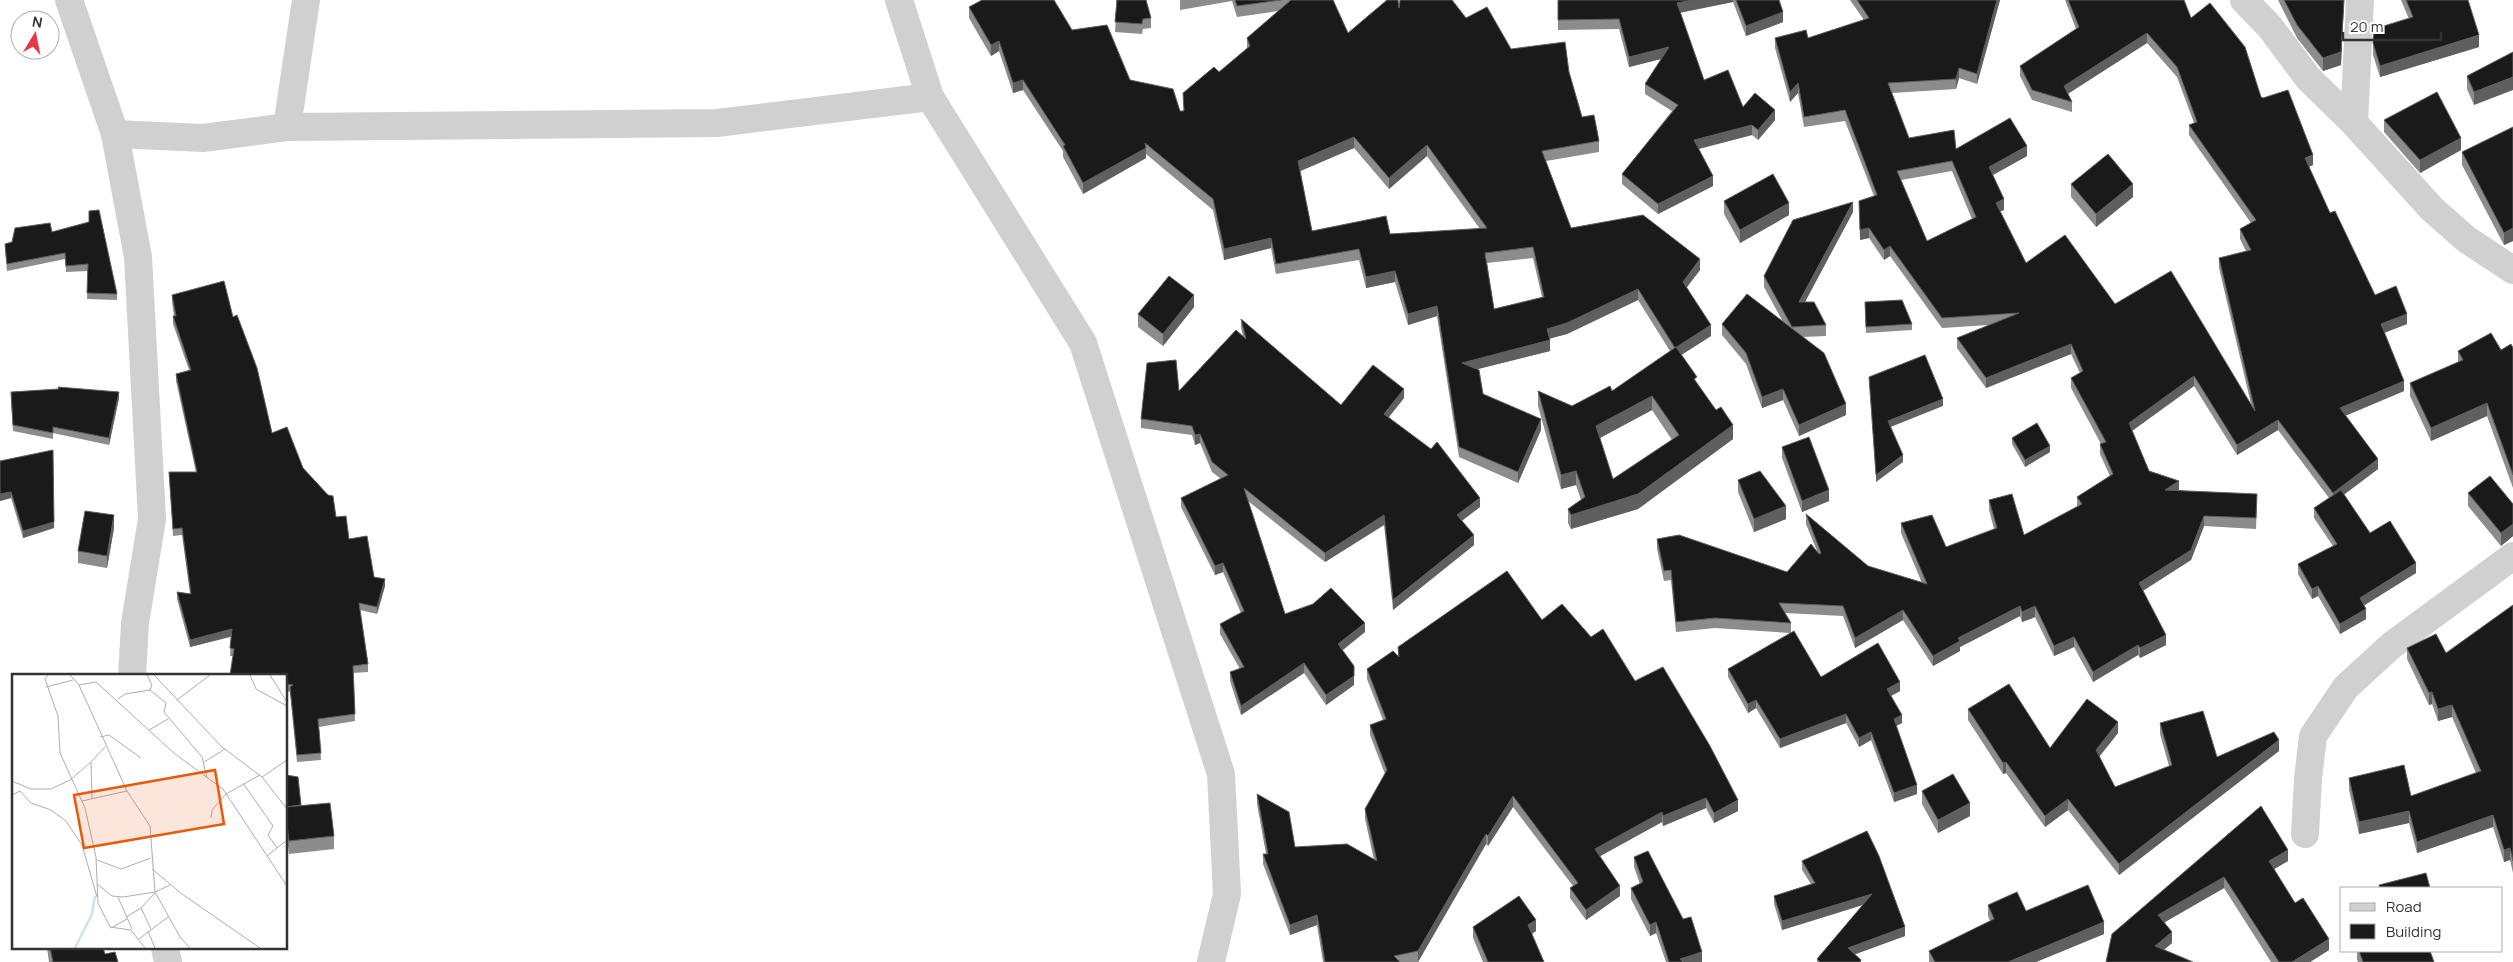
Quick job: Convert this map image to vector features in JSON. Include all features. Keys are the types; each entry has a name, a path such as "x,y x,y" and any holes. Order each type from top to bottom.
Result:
{"street":[{"path":"69,0 114,134 138,257 152,519 135,622 132,674"},
{"path":"287,127 306,0"},
{"path":"899,0 930,97 1083,343 1221,774 1227,894 1211,962"},
{"path":"2244,0 2270,27 2308,78 2354,123 2432,209 2466,239 2513,270"},
{"path":"2354,123 2360,0"},
{"path":"114,134 203,138 287,127 717,123 930,97"},
{"path":"2305,834 2313,736 2346,687 2392,645 2513,556"}],"building":[{"path":"982,0 1054,0 1072,30 1107,25 1130,80 1173,89 1180,111 1184,111 1183,93 1214,67 1219,72 1250,46 1247,38 1291,0 1333,0 1348,33 1387,0 1398,0 1399,8 1400,0 1452,0 1466,18 1487,7 1511,49 1565,42 1569,72 1582,117 1594,115 1599,141 1542,151 1571,228 1643,215 1700,259 1683,282 1711,325 1675,348 1638,289 1567,323 1547,329 1550,340 1462,363 1479,370 1483,394 1541,419 1518,472 1459,447 1437,306 1408,314 1395,271 1366,277 1359,249 1276,264 1271,238 1224,249 1213,199 1145,143 1146,148 1083,183 1063,146 1065,145 1023,80 1013,83 999,41 991,45 969,7","holes":["1354,137 1389,178 1427,145 1487,228 1390,234 1386,216 1312,231 1298,161","1533,247 1544,297 1494,309 1485,253"]},
{"path":"1117,0 1146,0 1151,18 1143,19 1142,24 1115,22"},
{"path":"1235,0 1281,0 1237,6"},
{"path":"1558,0 1693,0 1677,3 1704,80 1728,70 1743,107 1755,93 1775,110 1758,130 1752,125 1694,140 1713,176 1658,204 1622,174 1678,105 1645,84 1669,47 1629,57 1619,19 1558,20"},
{"path":"1736,0 1779,0 1783,12 1746,26"},
{"path":"1857,0 1997,0 1977,74 1959,68 1956,79 1888,83 1909,138 1954,130 1956,149 2010,118 2027,146 1989,167 2004,199 1996,203 2026,263 2065,235 2115,304 2171,271 2255,411 2219,258 2251,250 2240,229 2256,220 2189,125 2197,122 2177,67 2147,33 2064,86 2072,102 2032,90 2020,66 2079,27 2068,0 2184,0 2191,18 2210,3 2245,47 2261,97 2288,90 2313,155 2305,158 2330,213 2335,211 2375,295 2396,286 2407,314 2381,324 2404,381 2340,408 2378,459 2333,493 2278,420 2237,445 2194,376 2129,423 2149,471 2179,481 2165,490 2257,494 2256,518 2204,516 2191,550 2139,583 2166,635 2140,648 2138,645 2093,672 2074,637 2054,646 2035,606 2022,612 2020,606 1958,638 1960,641 1933,656 1903,610 1855,638 1843,606 1779,603 1791,623 1715,618 1676,622 1671,570 1664,571 1657,539 1679,535 1787,572 1811,544 1819,554 1821,553 1806,514 1868,566 1927,584 1901,523 1932,515 1946,547 1997,528 1989,500 2012,494 2024,535 2082,504 2077,497 2113,474 2100,444 2106,442 2071,378 2083,371 2071,344 1986,378 1957,338 2019,313 1942,318 1890,246 1884,250 1869,228 1860,230 1859,201 1877,195 1845,110 1804,117 1798,83 1790,92 1775,38 1806,30 1808,38 1869,18","holes":["1952,161 1976,217 1927,241 1897,171"]},
{"path":"2284,0 2344,0 2341,52 2323,58 2297,25"},
{"path":"2406,0 2468,0 2479,35 2380,66 2373,43 2374,29 2413,17"},
{"path":"2513,52 2513,77 2474,92 2467,76"},
{"path":"2437,92 2461,138 2420,160 2384,120"},
{"path":"2513,127 2513,228 2504,233 2462,152"},
{"path":"2108,154 2133,184 2096,214 2071,184"},
{"path":"1773,174 1789,203 1740,230 1724,201"},
{"path":"1853,202 1799,302 1814,302 1826,325 1792,327 1764,276 1793,220"},
{"path":"99,210 117,294 87,293 88,264 66,266 65,253 7,264 5,244 12,242 15,228 50,223 52,232 89,222 89,211"},
{"path":"1169,276 1194,295 1163,334 1138,314"},
{"path":"224,281 233,317 237,315 257,368 272,433 287,427 303,468 328,495 333,496 336,517 346,516 349,539 367,536 374,577 385,579 377,607 359,603 368,664 353,666 355,714 318,719 321,753 297,755 290,687 293,685 288,684 288,674 230,674 234,649 230,648 232,629 190,640 177,592 191,594 182,528 173,529 169,472 197,472 176,374 191,370 173,316 176,316 172,295"},
{"path":"1747,294 1824,353 1846,404 1799,425 1783,389 1762,397 1746,353 1722,324"},
{"path":"1902,300 1912,324 1866,327 1865,302"},
{"path":"1241,319 1341,405 1373,365 1404,389 1384,414 1431,449 1437,442 1480,498 1457,515 1474,535 1393,600 1384,515 1325,553 1244,488 1285,614 1313,604 1331,588 1365,623 1338,644 1354,666 1354,676 1326,695 1304,663 1241,706 1230,672 1244,667 1220,624 1244,611 1223,563 1215,566 1181,498 1228,475 1212,462 1200,434 1195,435 1192,426 1141,419 1147,363 1176,360 1179,391 1236,330 1246,339"},
{"path":"2491,333 2501,350 2511,344 2513,348 2513,475 2487,403 2431,428 2410,383 2463,360 2458,351"},
{"path":"1676,347 1697,377 1694,379 1716,410 1721,407 1733,425 1638,494 1571,515 1568,509 1585,497 1576,471 1561,475 1538,391 1572,406 1610,386 1612,391","holes":["1652,396 1679,435 1613,479 1596,426"]},
{"path":"1925,355 1943,399 1888,421 1903,455 1876,475 1869,377"},
{"path":"58,387 119,392 109,438 53,427 53,433 13,425 11,392 59,389"},
{"path":"2037,423 2050,446 2025,460 2012,438"},
{"path":"1809,437 1829,490 1802,501 1782,447"},
{"path":"53,450 54,522 23,531 11,492 0,494 0,461"},
{"path":"1760,471 1786,506 1754,519 1738,480"},
{"path":"2490,476 2513,504 2513,524 2501,533 2468,493"},
{"path":"2341,490 2370,533 2390,521 2416,563 2360,598 2366,609 2340,624 2318,586 2312,589 2298,564 2337,544 2314,508"},
{"path":"85,511 114,515 107,556 78,551"},
{"path":"1507,571 1542,620 1562,604 1591,637 1603,629 1635,681 1663,667 1710,746 1738,800 1714,813 1706,798 1663,816 1662,812 1595,849 1620,886 1586,910 1570,888 1578,883 1513,796 1488,836 1486,834 1418,951 1394,956 1400,962 1325,962 1317,915 1290,925 1263,854 1268,854 1257,794 1289,812 1295,847 1347,844 1377,861 1365,809 1387,770 1370,725 1386,719 1367,669 1393,651 1399,657 1398,647"},
{"path":"2513,605 2513,861 2510,848 2504,850 2493,815 2417,842 2409,811 2359,822 2349,778 2404,765 2411,796 2481,771 2452,705 2438,709 2432,692 2429,693 2407,648 2436,634 2446,653"},
{"path":"1794,631 1821,677 1878,643 1900,682 1887,689 1902,715 1894,719 1917,785 1894,793 1871,732 1859,738 1846,714 1780,739 1756,700 1748,704 1728,669"},
{"path":"2009,684 2050,748 2087,699 2118,722 2096,750 2115,787 2172,765 2160,723 2203,711 2217,757 2274,732 2279,740 2119,864 2068,799 2045,816 2006,762 2003,763 1968,709"},
{"path":"1953,774 1970,803 1938,820 1922,791"},
{"path":"288,775 298,777 301,805 288,807"},
{"path":"330,803 334,836 289,841 288,807"},
{"path":"2261,806 2288,850 2269,861 2295,903 2303,898 2329,939 2292,962 2279,962 2224,877 2158,915 2172,932 2155,946 2193,962 2106,962 2112,934"},
{"path":"1867,831 1879,856 1905,927 1848,948 1861,960 1860,962 1820,962 1817,959 1872,894 1782,921 1774,896 1815,883 1802,861"},
{"path":"1648,851 1683,919 1691,917 1702,952 1680,959 1683,962 1669,962 1656,922 1650,925 1631,888 1643,882 1634,857"},
{"path":"2426,873 2430,887 2380,887 2379,885"},
{"path":"2088,885 2104,922 2008,962 1935,962 1929,951 1994,919 1988,905 2017,892 2026,911"},
{"path":"1519,896 1536,920 1528,925 1544,962 1488,962 1473,927"},
{"path":"50,950 104,950 105,954 115,952 118,962 53,962"},
{"path":"2359,952 2430,952 2434,962 2363,962"}]}
